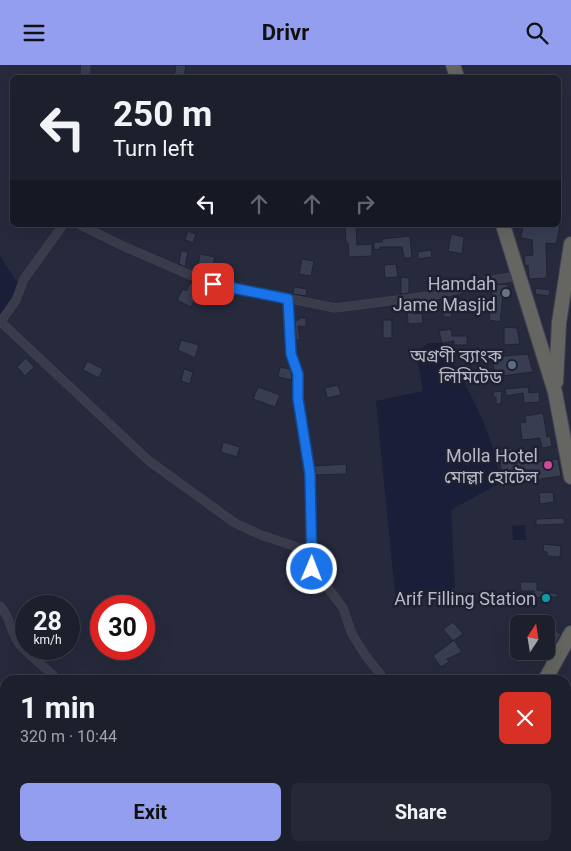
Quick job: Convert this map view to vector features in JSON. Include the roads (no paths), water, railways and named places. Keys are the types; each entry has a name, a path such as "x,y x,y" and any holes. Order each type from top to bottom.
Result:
{"highway":[{"path":"504,227 555,392 570,470"},
{"path":"555,392 559,323 571,244"},
{"path":"548,675 571,633"}],"street":[{"path":"62,227 24,279 16,300 1,322 149,461 235,523 261,535 297,547 343,608 352,634 365,655 381,675"},
{"path":"84,227 204,281 288,299 338,307 436,295 519,276"},
{"path":"288,299 291,354 298,374 298,399 310,474 312,569"},
{"path":"0,606 8,616 14,635 20,645 53,675"}],"water":[{"path":"0,256 19,285 16,299 0,319"},
{"path":"429,343 443,343 470,393 492,446 500,483 451,510 455,588 396,603 376,401 423,391 416,351"},
{"path":"525,525 526,540 513,540 512,526"}],"place":[{"name":"Hamdah Jame Masjid","path":"506,293"},
{"name":"অগ্রণী ব্যাংক লিমিটেড","path":"512,365"},
{"name":"Molla Hotel মোল্লা হোটেল","path":"548,465"},
{"name":"Arif Filling Station","path":"546,598"}]}
